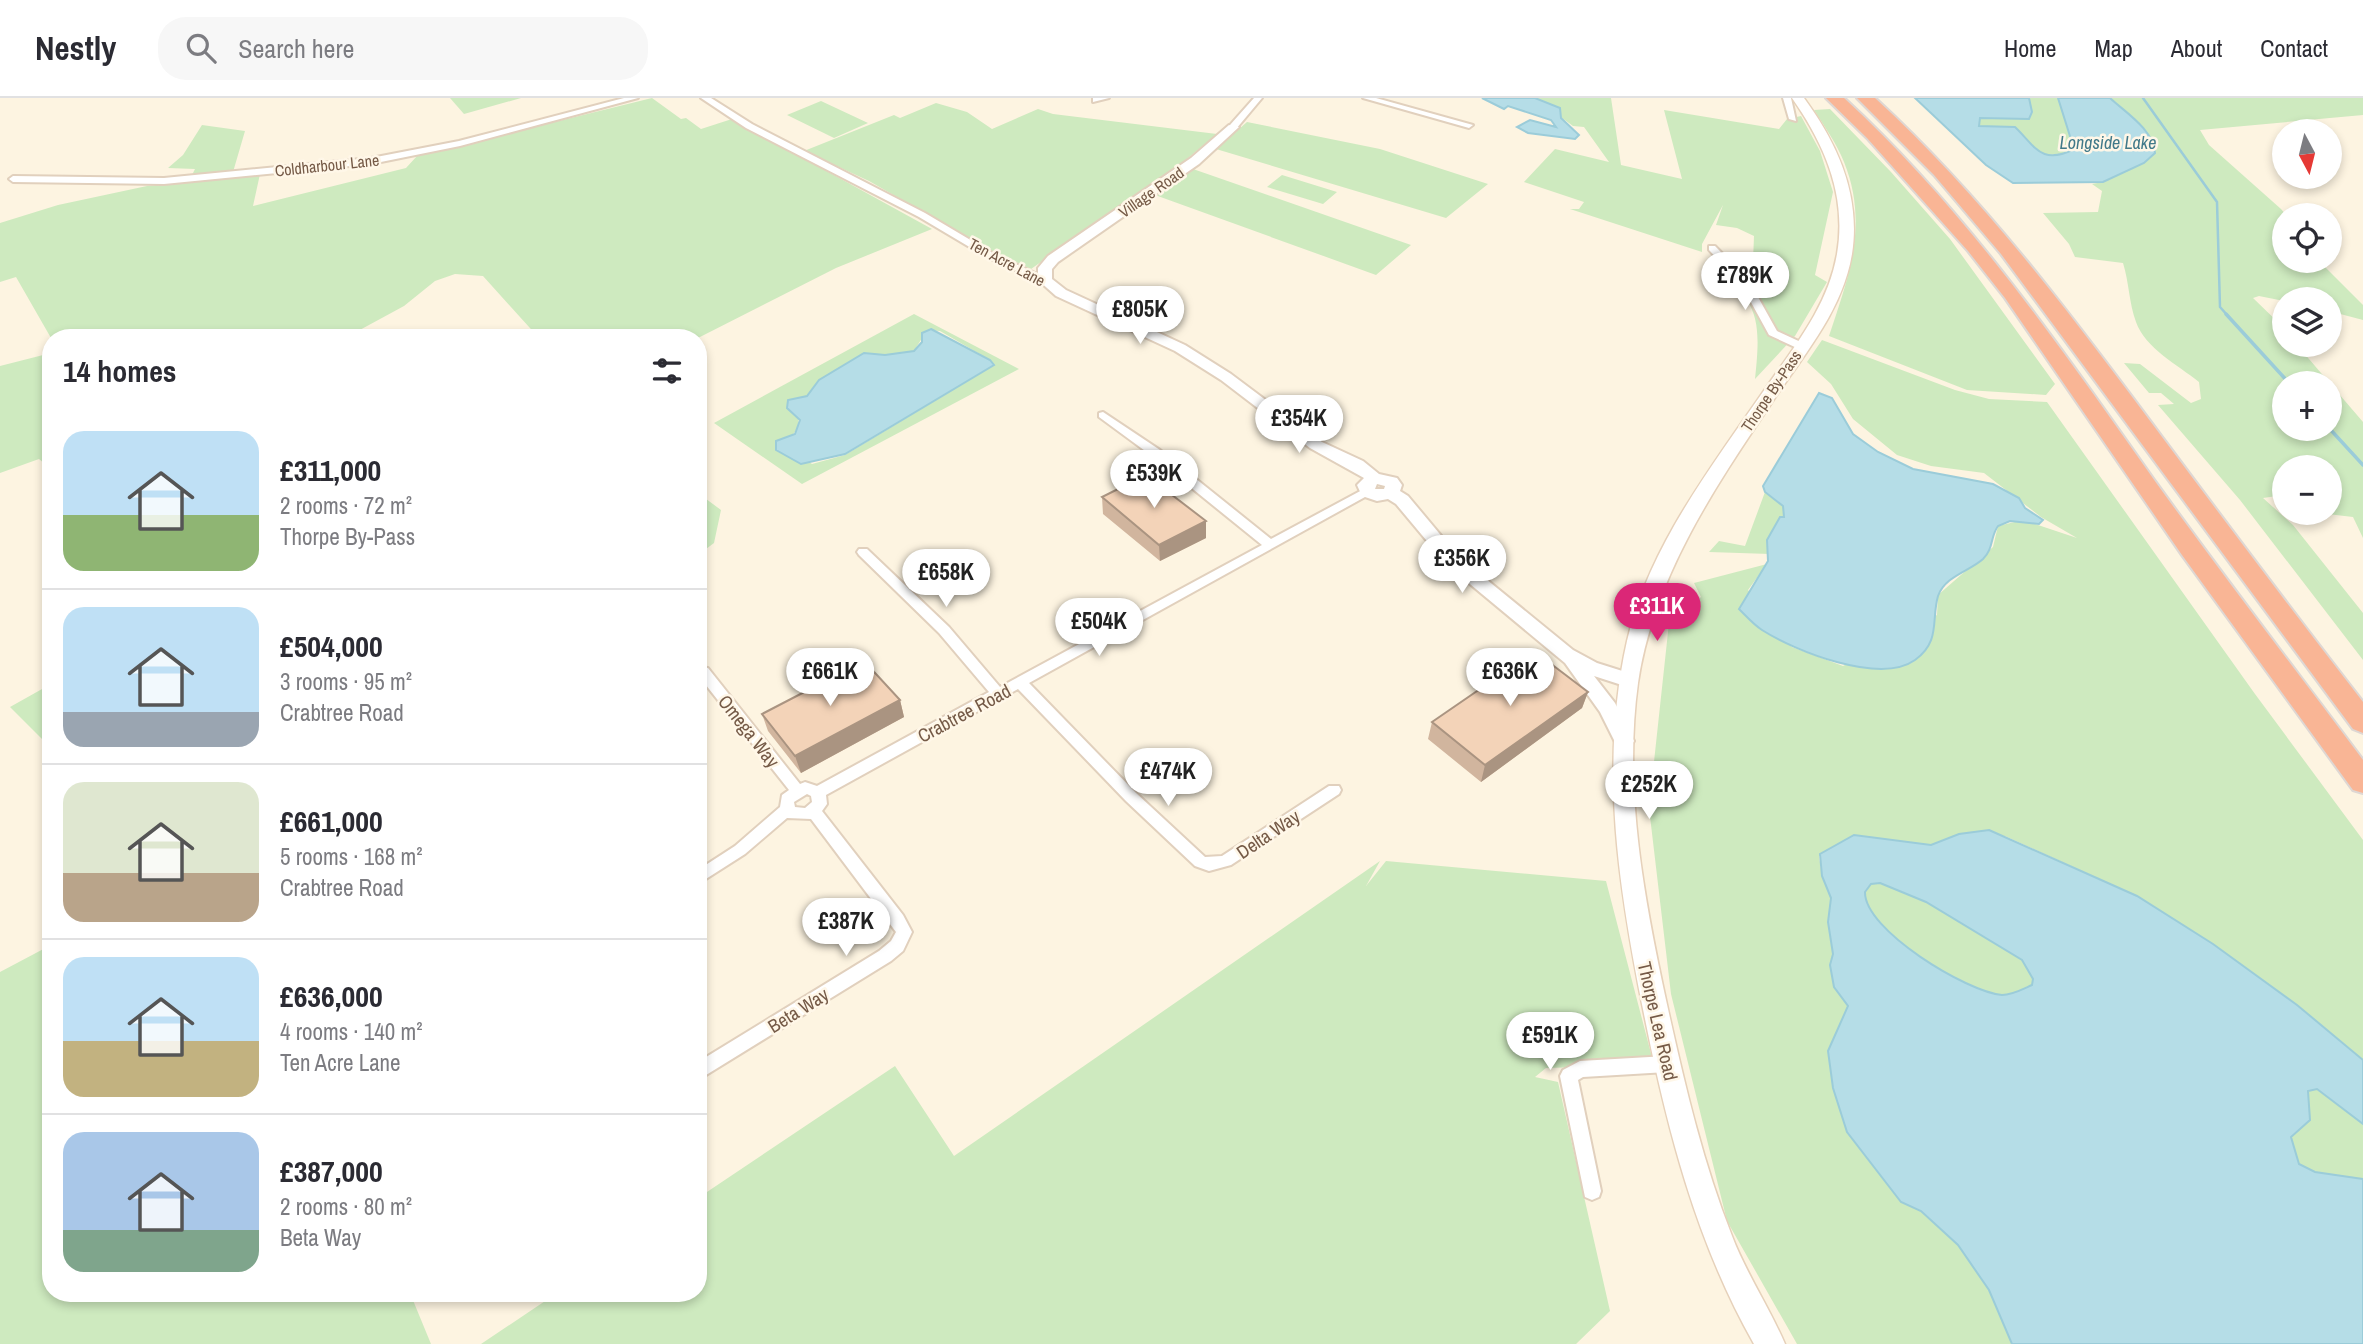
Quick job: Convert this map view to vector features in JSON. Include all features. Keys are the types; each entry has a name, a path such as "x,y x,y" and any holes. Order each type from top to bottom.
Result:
{"highway":[{"path":"1834,98 1873,134 1975,247 2012,294 2191,549 2363,782"},
{"path":"1865,98 1897,126 1969,203 2055,307 2271,604 2363,722"}],"main road":[{"name":"Thorpe By-Pass","path":"1628,680 1638,636 1669,554 1714,477 1801,346 1838,281 1847,222 1840,174 1829,145 1798,98"},
{"name":"Thorpe Lea Road","path":"1628,680 1624,741 1628,847 1643,954 1667,1064 1695,1167 1722,1248 1770,1344"}],"street":[{"name":"Coldharbour Lane","path":"7,179 164,181 371,161 460,143 634,98"},
{"name":"Ten Acre Lane","path":"705,98 749,126 922,215 991,256 1045,281 1060,293 1180,348 1252,395 1316,444 1357,465 1371,485"},
{"name":"Village Road","path":"1045,281 1045,268 1053,259 1195,161 1233,127 1258,98"},
{"path":"1370,98 1468,125"},
{"path":"1787,98 1793,119"},
{"path":"1712,248 1752,292 1769,328 1778,337 1801,346"},
{"path":"1102,415 1156,453 1269,544"},
{"path":"1371,485 1382,496 1391,493 1402,500 1453,561 1566,655 1597,692 1624,741"},
{"name":"Crabtree Road","path":"818,792 1021,683 1371,485"},
{"path":"863,552 944,630 999,695"},
{"path":"1566,655 1590,668 1628,680"},
{"name":"Omega Way","path":"707,677 797,790"},
{"name":"Delta Way","path":"1021,683 1131,797 1200,862 1226,862 1334,790"},
{"path":"707,872 740,850 787,809 787,799 797,790 810,789 818,792 820,804 813,811 795,815 787,809"},
{"name":"Beta Way","path":"707,1066 885,956 903,937 904,932 897,920 813,811"},
{"path":"1592,1191 1569,1076 1580,1069 1667,1064"}],"green space":[{"path":"450,98 521,98 464,114"},
{"path":"652,98 681,119 686,118 701,129 732,119 932,229 836,268 707,333 707,329 531,329 483,276 455,274 435,281 404,306 362,329 46,329 16,277 0,282 0,223 58,205 147,186 260,174 253,206 406,168 417,156"},
{"path":"1535,98 1611,98 1621,165 1682,179 1664,110 1779,129 1787,119 1801,116 1820,151 1833,192 1815,275 1827,282 1795,336 1755,379 1758,339 1753,312 1738,288 1711,260 1719,259 1724,252 1753,262 1754,236 1737,228 1716,225 1723,205 1702,244 1702,252 1570,209 1579,209 1584,202 1524,182 1555,149 1609,162 1584,127 1573,126"},
{"path":"2029,98 2058,98 2074,149 2053,155 2045,154 2034,147 2015,127 1979,126 1980,118 2029,119 2032,112"},
{"path":"2110,98 2363,98 2363,115 2272,119 2272,123 2200,130 2209,145 2274,203 2272,203 2272,273 2331,273 2363,305 2363,320 2342,314 2342,287 2272,287 2272,299 2259,296 2253,298 2272,316 2272,357 2307,357 2319,371 2272,371 2272,441 2342,441 2342,398 2363,422 2363,538 2353,517 2342,516 2342,455 2272,455 2272,497 2263,498 2272,506 2272,525 2293,525 2363,613 2363,660 2240,500 2158,405 2174,404 2161,393 2149,393 2124,363 2140,364 2191,403 2201,399 2199,382 2154,348 2140,331 2123,263 2075,257 2069,244 2043,213 2098,212 2102,191 2092,184 2103,182 2155,149 2147,133"},
{"path":"821,101 868,123 834,138 787,115"},
{"path":"936,103 967,112 992,129 1038,109 1053,114 1217,134 1182,163 1031,269 990,250 869,181 804,151 894,115 900,118"},
{"path":"1830,109 1950,239 2055,384 2046,395 1967,390 1829,336 1849,271 1856,228 1851,185 1844,162 1814,110"},
{"path":"1247,122 1380,149 1488,184 1446,218 1216,149"},
{"path":"202,125 245,131 233,172 191,177 195,169 168,168 183,155"},
{"path":"1193,169 1411,245 1376,275 1155,195"},
{"path":"1282,175 1337,192 1323,204 1267,187"},
{"path":"914,314 1019,369 802,484 714,423","holes":["927,330 940,331 994,365 845,455 812,464 778,440 794,433 798,426 799,416 787,408 788,401 807,396 817,382 867,353 885,355 914,351"]},
{"path":"1822,340 1955,390 1989,399 2047,402 2255,694 2363,840 2363,1060 2213,944 2137,896 2005,836 1959,834 1931,845 1819,856 1822,876 1831,898 1828,922 1834,987 1848,1006 1828,1051 1833,1088 1847,1132 1901,1202 1921,1211 1958,1245 1989,1290 2012,1344 1797,1344 1727,1221 1671,994 1649,808 1669,623 1701,597 1694,583 1767,564 1748,590 1792,647 1843,666 1937,615 1938,595 1993,547 1998,526 2023,520 2077,538 2041,517 1984,473 1931,466 1897,455 1853,419 1831,384 1807,362"},
{"path":"42,355 42,462 39,459 0,473 0,366"},
{"path":"1765,492 1783,506 1784,517 1767,540 1770,554 1709,552 1719,541 1745,546"},
{"path":"707,500 721,510 714,543 707,548"},
{"path":"42,689 42,739 10,707"},
{"path":"1380,861 1366,886 1386,861 1606,881 1654,1065 1546,1068 1535,1077 1558,1082 1610,1311 1576,1344 481,1344 544,1302 707,1302 707,1192 895,1066 954,1156"},
{"path":"1880,883 1926,902 2022,960 2033,979 2033,985 2002,995 1966,983 1920,957 1881,924 1869,908 1865,893 1871,884"},
{"path":"42,950 42,1302 414,1302 431,1344 0,1344 0,972"},
{"path":"2317,1089 2363,1124 2363,1179 2315,1172 2299,1164 2291,1137 2310,1120 2308,1090"}],"water":[{"path":"1482,98 1535,98 1560,108 1561,118 1579,135 1575,139 1528,133 1517,127 1530,120 1556,127 1551,120 1508,106 1504,109"},
{"name":"Longside Lake","path":"1915,98 2029,98 2032,112 2029,119 1980,118 1979,126 2015,127 2034,147 2046,155 2054,155 2074,149 2058,98 2110,98 2144,129 2155,153 2144,163 2103,182 2013,183 1986,165"},
{"path":"931,329 990,360 994,365 845,454 801,464 776,450 776,441 795,434 800,420 787,408 788,400 807,396 819,380 864,353 885,355 914,351 922,342 922,333"},
{"path":"1819,393 1832,398 1853,434 1878,452 1913,469 1993,484 2019,498 2025,508 2043,520 2039,524 2010,521 1998,526 1989,551 1983,559 1941,589 1929,645 1915,660 1900,667 1860,667 1816,655 1762,630 1739,609 1768,561 1767,540 1780,517 1784,517 1783,506 1765,492 1763,486"},
{"path":"1989,830 2137,896 2213,944 2297,1005 2363,1060 2363,1124 2317,1089 2308,1091 2310,1120 2291,1137 2299,1164 2315,1172 2363,1179 2363,1344 2012,1344 1989,1290 1958,1245 1921,1211 1901,1202 1847,1132 1833,1088 1828,1051 1848,1006 1834,987 1828,922 1831,898 1822,876 1820,854 1854,835 1931,845 1959,834","holes":["1880,883 1926,902 2022,960 2033,979 2032,985 2002,995 1966,983 1943,971 1920,957 1881,924 1869,907 1865,892 1871,884"]}],"building":[{"path":"1146,475 1206,521 1159,545 1102,497"},
{"path":"1538,654 1588,692 1485,765 1432,722 1515,665 1518,667"},
{"path":"864,661 900,700 795,756 762,714"}],"waterway":[{"path":"2143,98 2217,202 2220,307 2228,316"},
{"path":"2226,314 2278,371"},
{"path":"2341,441 2363,465"}]}
